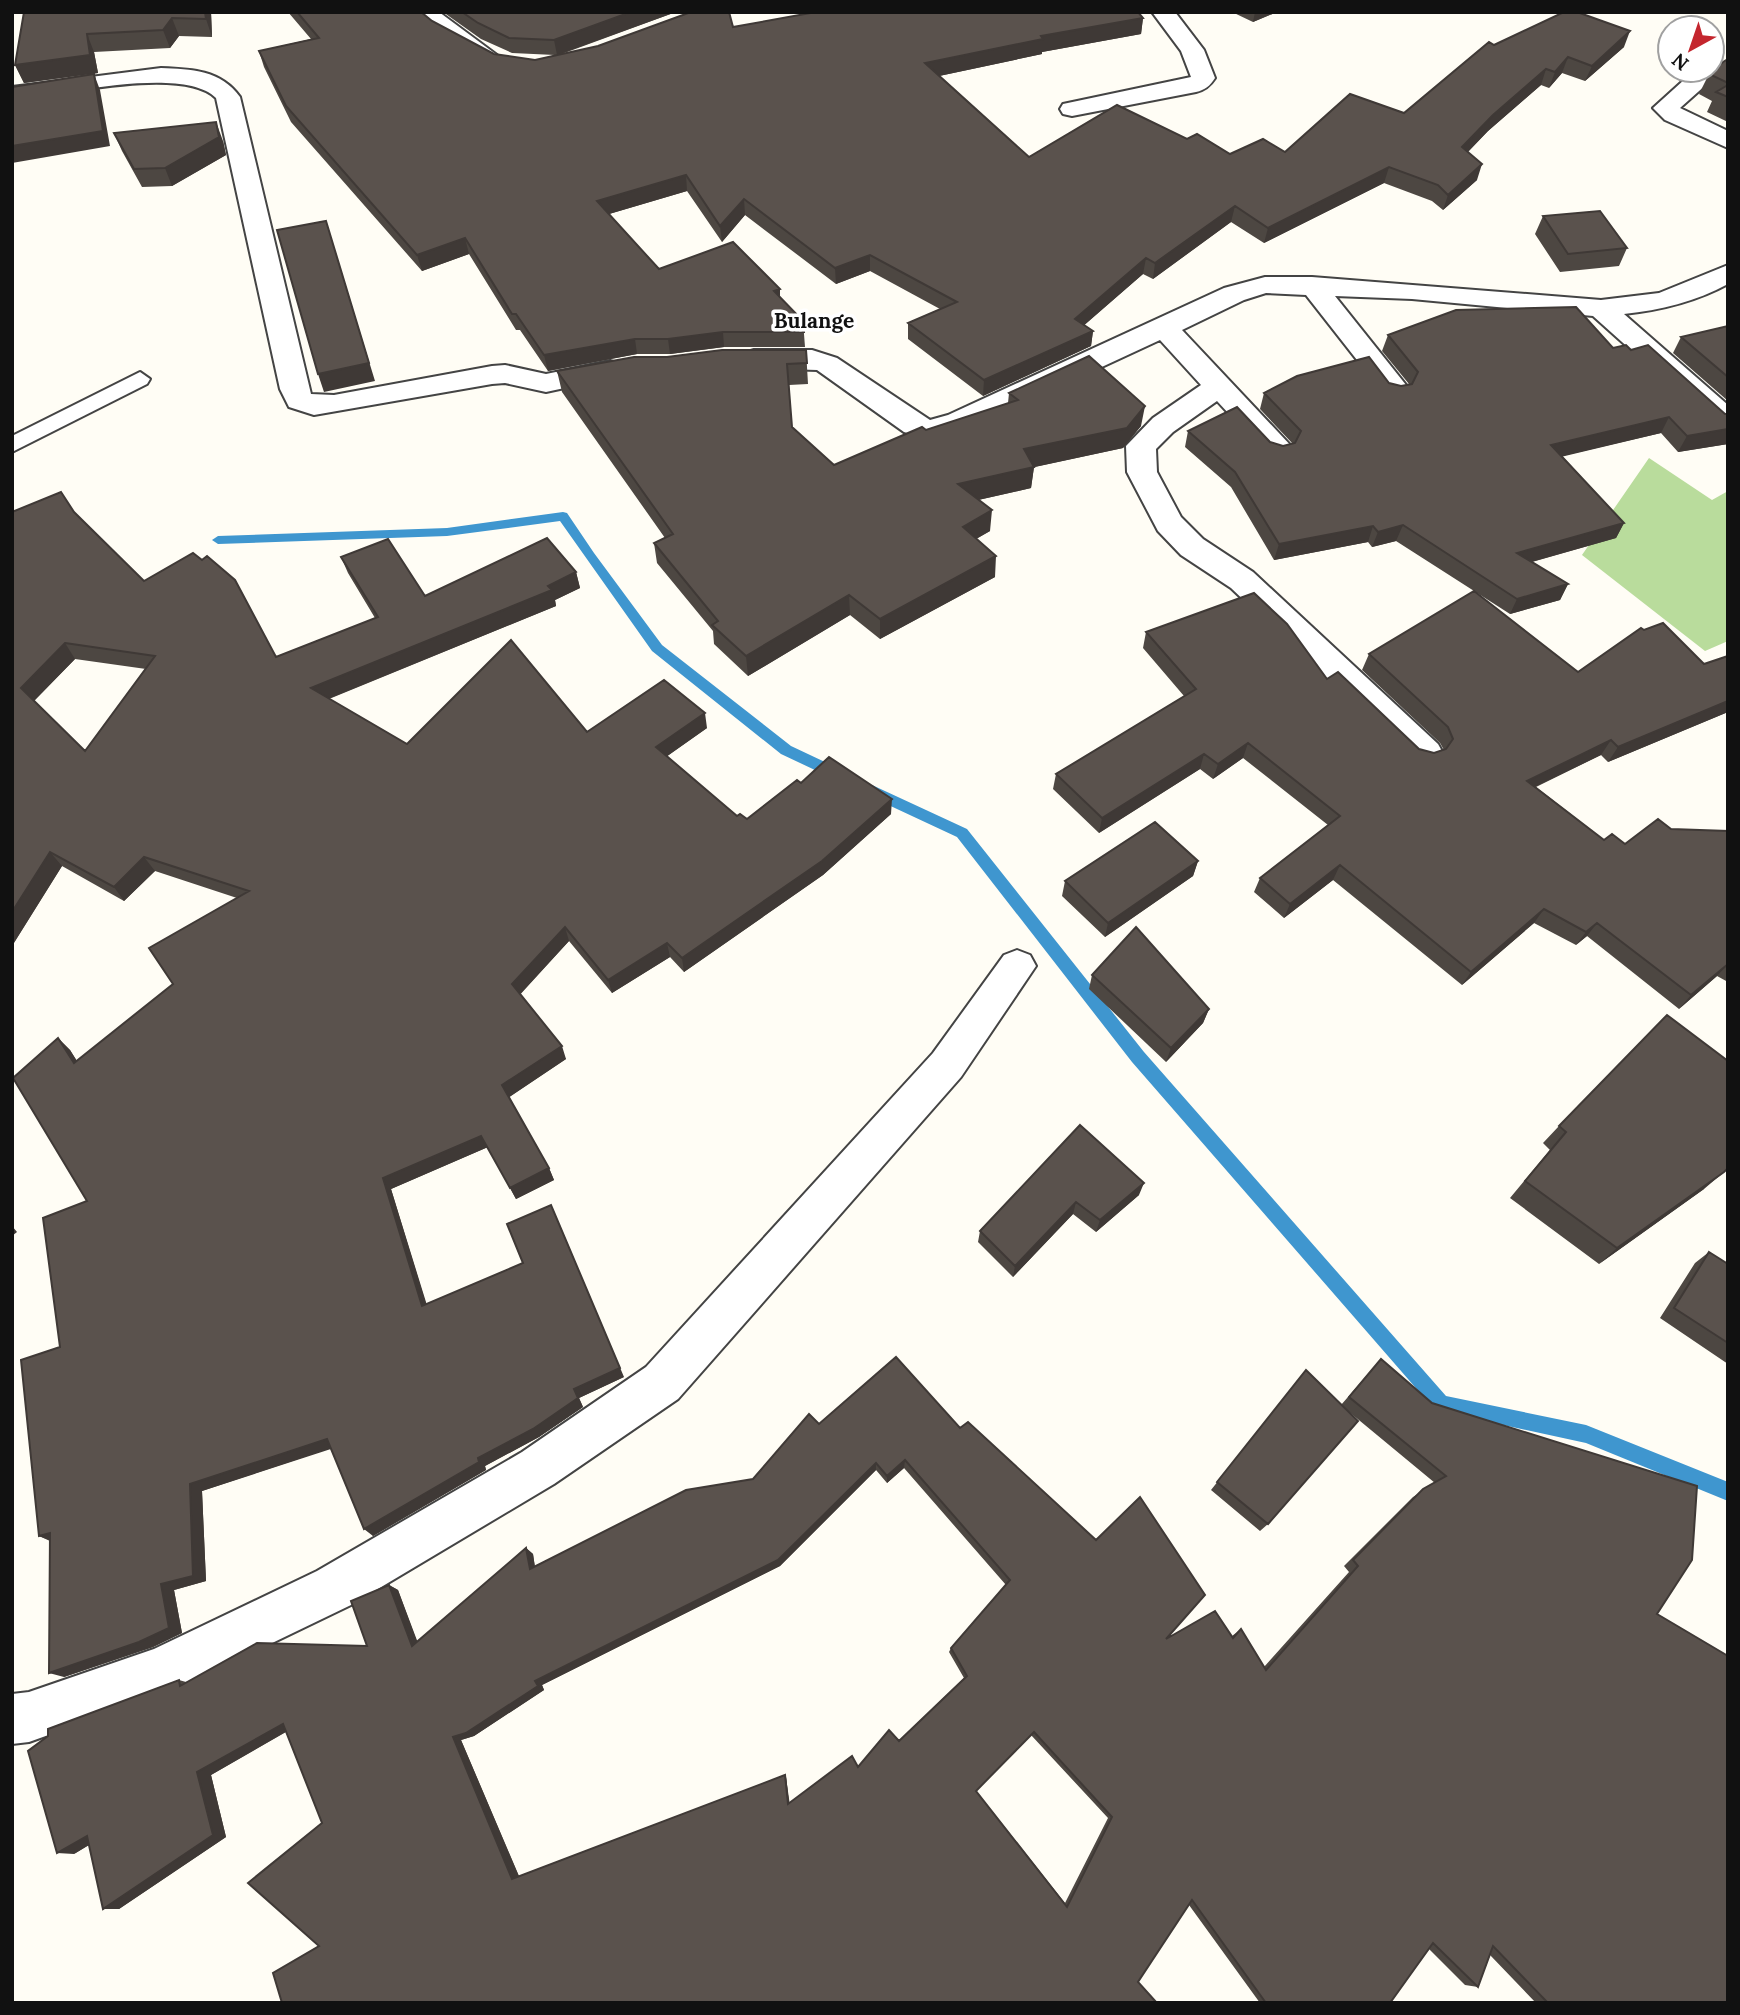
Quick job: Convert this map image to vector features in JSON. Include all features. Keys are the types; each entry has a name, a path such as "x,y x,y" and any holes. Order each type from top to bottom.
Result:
{"street":[{"path":"424,12 477,51 502,62"},
{"path":"1072,109 1196,85 1203,78 1192,50 1163,12"},
{"path":"12,94 151,77 197,78 219,86 228,97 295,388 299,400 307,404 334,404 492,375 505,374 546,383 637,366"},
{"path":"1693,84 1665,108 1674,116 1728,141"},
{"path":"724,359 812,359 827,364 901,418 930,430 958,422 1234,293 1265,285 1412,290 1601,308 1663,301 1704,286 1728,273"},
{"path":"1312,285 1396,390"},
{"path":"1601,308 1728,421"},
{"path":"1164,328 1279,449"},
{"path":"1219,386 1163,425 1140,446 1142,472 1169,523 1192,547 1242,580 1426,753"},
{"path":"12,1720 29,1717 162,1671 334,1588 538,1468 662,1383 947,1065 1017,966"}],"lane":[{"path":"12,446 140,379"}],"green space":[{"path":"1649,458 1712,500 1728,491 1728,641 1705,651 1582,555"}],"building":[{"path":"24,12 205,12 206,19 172,18 163,30 87,34 90,55 15,65"},
{"path":"297,12 421,12 432,21 494,54 535,60 598,46 691,12 729,12 733,27 816,12 1138,12 1143,18 1041,36 1043,39 925,63 1029,157 1117,105 1187,139 1197,134 1230,154 1263,139 1285,152 1350,94 1404,113 1489,42 1494,45 1564,12 1577,12 1630,31 1592,66 1568,57 1555,72 1546,69 1493,115 1462,147 1482,164 1448,195 1438,185 1389,167 1268,228 1235,206 1155,263 1146,258 1075,319 1093,331 984,380 908,323 957,302 870,255 835,268 744,199 720,226 686,175 597,201 659,269 733,242 780,289 774,291 803,321 804,332 723,332 668,339 635,339 544,355 516,314 512,314 465,238 417,255 286,106 259,51 319,38"},
{"path":"462,12 631,12 554,40 509,38"},
{"path":"1728,59 1728,83 1726,82"},
{"path":"94,74 103,131 12,146 12,87"},
{"path":"1728,85 1728,97 1716,92"},
{"path":"216,122 219,137 165,168 134,169 114,133"},
{"path":"1600,211 1627,248 1568,254 1543,216"},
{"path":"326,221 369,363 318,374 277,230"},
{"path":"1576,307 1613,348 1626,345 1631,350 1648,345 1728,414 1728,429 1687,436 1669,417 1551,445 1624,523 1517,553 1568,584 1517,599 1403,525 1378,532 1373,526 1279,544 1235,472 1188,431 1237,407 1270,442 1283,446 1295,443 1301,431 1264,393 1297,376 1369,357 1389,383 1401,386 1412,384 1418,372 1388,335 1456,310"},
{"path":"1728,326 1728,377 1681,337"},
{"path":"722,350 806,350 807,363 787,364 792,427 834,465 922,427 926,430 1018,400 1009,393 1089,356 1145,406 1127,428 1024,449 1034,467 958,484 992,510 963,527 996,556 880,619 849,595 746,656 712,625 718,621 654,543 673,534 557,371 634,357 667,357"},
{"path":"61,492 74,512 144,581 193,553 202,560 207,556 235,580 276,657 378,617 341,557 388,539 425,596 547,538 576,572 548,586 552,590 311,688 407,744 511,640 587,732 664,680 705,713 656,747 737,816 740,814 747,819 797,780 801,783 829,757 892,799 822,861 682,958 667,943 608,980 565,927 512,984 562,1046 502,1085 549,1168 510,1188 481,1136 383,1178 422,1306 523,1263 507,1224 551,1205 620,1368 574,1389 578,1398 533,1429 478,1458 479,1462 364,1529 327,1439 190,1484 193,1576 161,1584 169,1628 139,1642 49,1673 50,1533 39,1536 21,1360 60,1347 43,1218 87,1201 13,1078 58,1038 74,1063 173,984 149,948 249,891 144,857 114,887 50,852 12,912 12,512","holes":["65,643 155,656 85,751 21,688"]},
{"path":"1474,591 1578,672 1641,628 1644,630 1663,623 1704,664 1728,656 1728,701 1618,747 1611,740 1527,781 1604,840 1612,834 1625,844 1658,819 1671,829 1728,831 1728,964 1691,995 1597,923 1586,932 1544,909 1471,972 1340,865 1290,904 1260,878 1340,816 1248,743 1218,764 1204,754 1102,818 1056,774 1196,689 1146,632 1254,593 1287,624 1327,679 1338,672 1419,749 1434,753 1446,749 1453,739 1448,727 1369,654"},
{"path":"1155,822 1198,861 1108,923 1065,881"},
{"path":"1136,927 1209,1009 1171,1048 1092,975"},
{"path":"1667,1015 1728,1061 1728,1168 1617,1248 1525,1181 1566,1132 1559,1126"},
{"path":"1080,1125 1144,1183 1100,1220 1076,1202 1015,1266 980,1231"},
{"path":"1709,1252 1728,1264 1728,1343 1674,1308"},
{"path":"896,1357 960,1428 968,1422 1096,1540 1140,1497 1205,1595 1166,1639 1215,1611 1233,1638 1241,1629 1266,1670 1358,1566 1353,1560 1423,1489 1446,1476 1349,1397 1381,1359 1432,1403 1697,1486 1692,1560 1657,1614 1728,1656 1728,2003 1548,2003 1493,1946 1478,1987 1433,1943 1390,2003 1266,2003 1192,1900 1138,1982 1157,2003 282,2003 273,1973 319,1946 248,1883 322,1823 283,1724 197,1772 213,1835 103,1909 87,1836 57,1853 28,1751 48,1736 48,1729 179,1680 180,1686 257,1643 367,1646 351,1601 389,1585 412,1646 526,1548 530,1569 686,1490 753,1479 809,1414 819,1424","holes":["905,1460 1010,1580 951,1648 967,1676 899,1741 889,1730 858,1767 852,1756 788,1804 785,1775 512,1879 453,1737 466,1733 538,1686 535,1681 778,1560 876,1463 887,1476","1034,1732 1112,1817 1067,1907 976,1791"]},
{"path":"1306,1370 1358,1421 1268,1524 1217,1482"}],"waterway":[{"path":"218,540 447,532 563,516 657,648 786,750 839,775"},
{"path":"872,791 962,833 1138,1057 1441,1404 1586,1434 1728,1492"}],"district":[{"name":"Bulange","path":"814,320"}]}
